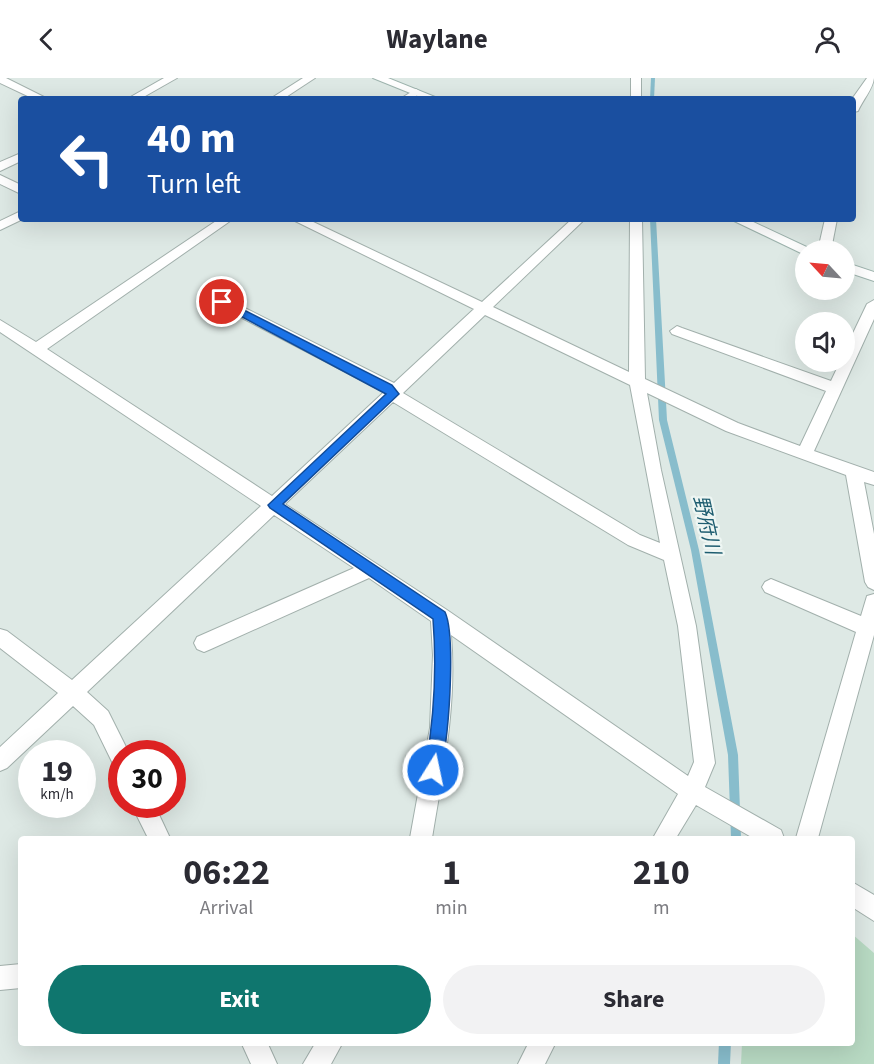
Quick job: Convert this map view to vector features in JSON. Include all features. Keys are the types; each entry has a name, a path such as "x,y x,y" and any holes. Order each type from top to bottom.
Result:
{"street":[{"path":"280,96 310,78"},
{"path":"378,78 427,96"},
{"path":"636,78 636,96"},
{"path":"856,102 872,78"},
{"path":"0,79 37,96"},
{"path":"137,96 165,79"},
{"path":"410,96 416,92"},
{"path":"0,167 18,158"},
{"path":"0,179 18,188"},
{"path":"0,226 18,217"},
{"path":"36,349 223,222"},
{"path":"303,222 732,427 874,479"},
{"path":"0,761 576,222"},
{"path":"636,222 642,384 653,470 687,626 705,762 692,791 665,836"},
{"path":"743,222 795,245"},
{"path":"827,240 830,222"},
{"path":"855,270 874,277"},
{"path":"222,302 388,387 393,394 634,540 673,556"},
{"path":"804,455 874,304"},
{"path":"0,325 440,616 692,791 770,836"},
{"path":"677,332 836,389"},
{"path":"854,472 874,582"},
{"path":"204,643 370,569"},
{"path":"771,587 865,627"},
{"path":"808,836 865,627 874,602"},
{"path":"421,836 440,728 443,655 440,616"},
{"path":"0,636 74,693 101,718 112,740"},
{"path":"149,818 158,836"},
{"path":"855,895 874,909"},
{"path":"0,978 18,976"},
{"path":"255,1046 264,1064"},
{"path":"316,1064 328,1046"},
{"path":"531,1064 542,1046"}],"green space":[{"path":"855,937 874,953 874,1064 741,1064 742,1046 855,1046"}],"waterway":[{"name":"野府川","path":"652,96 653,78"},
{"name":"野府川","path":"653,222 663,420 695,550 733,755 736,836"},
{"name":"野府川","path":"724,1064 725,1046"}],"route":[{"path":"222,302 388,387 393,394 274,505 440,616 443,655 440,728 433,770"}]}
